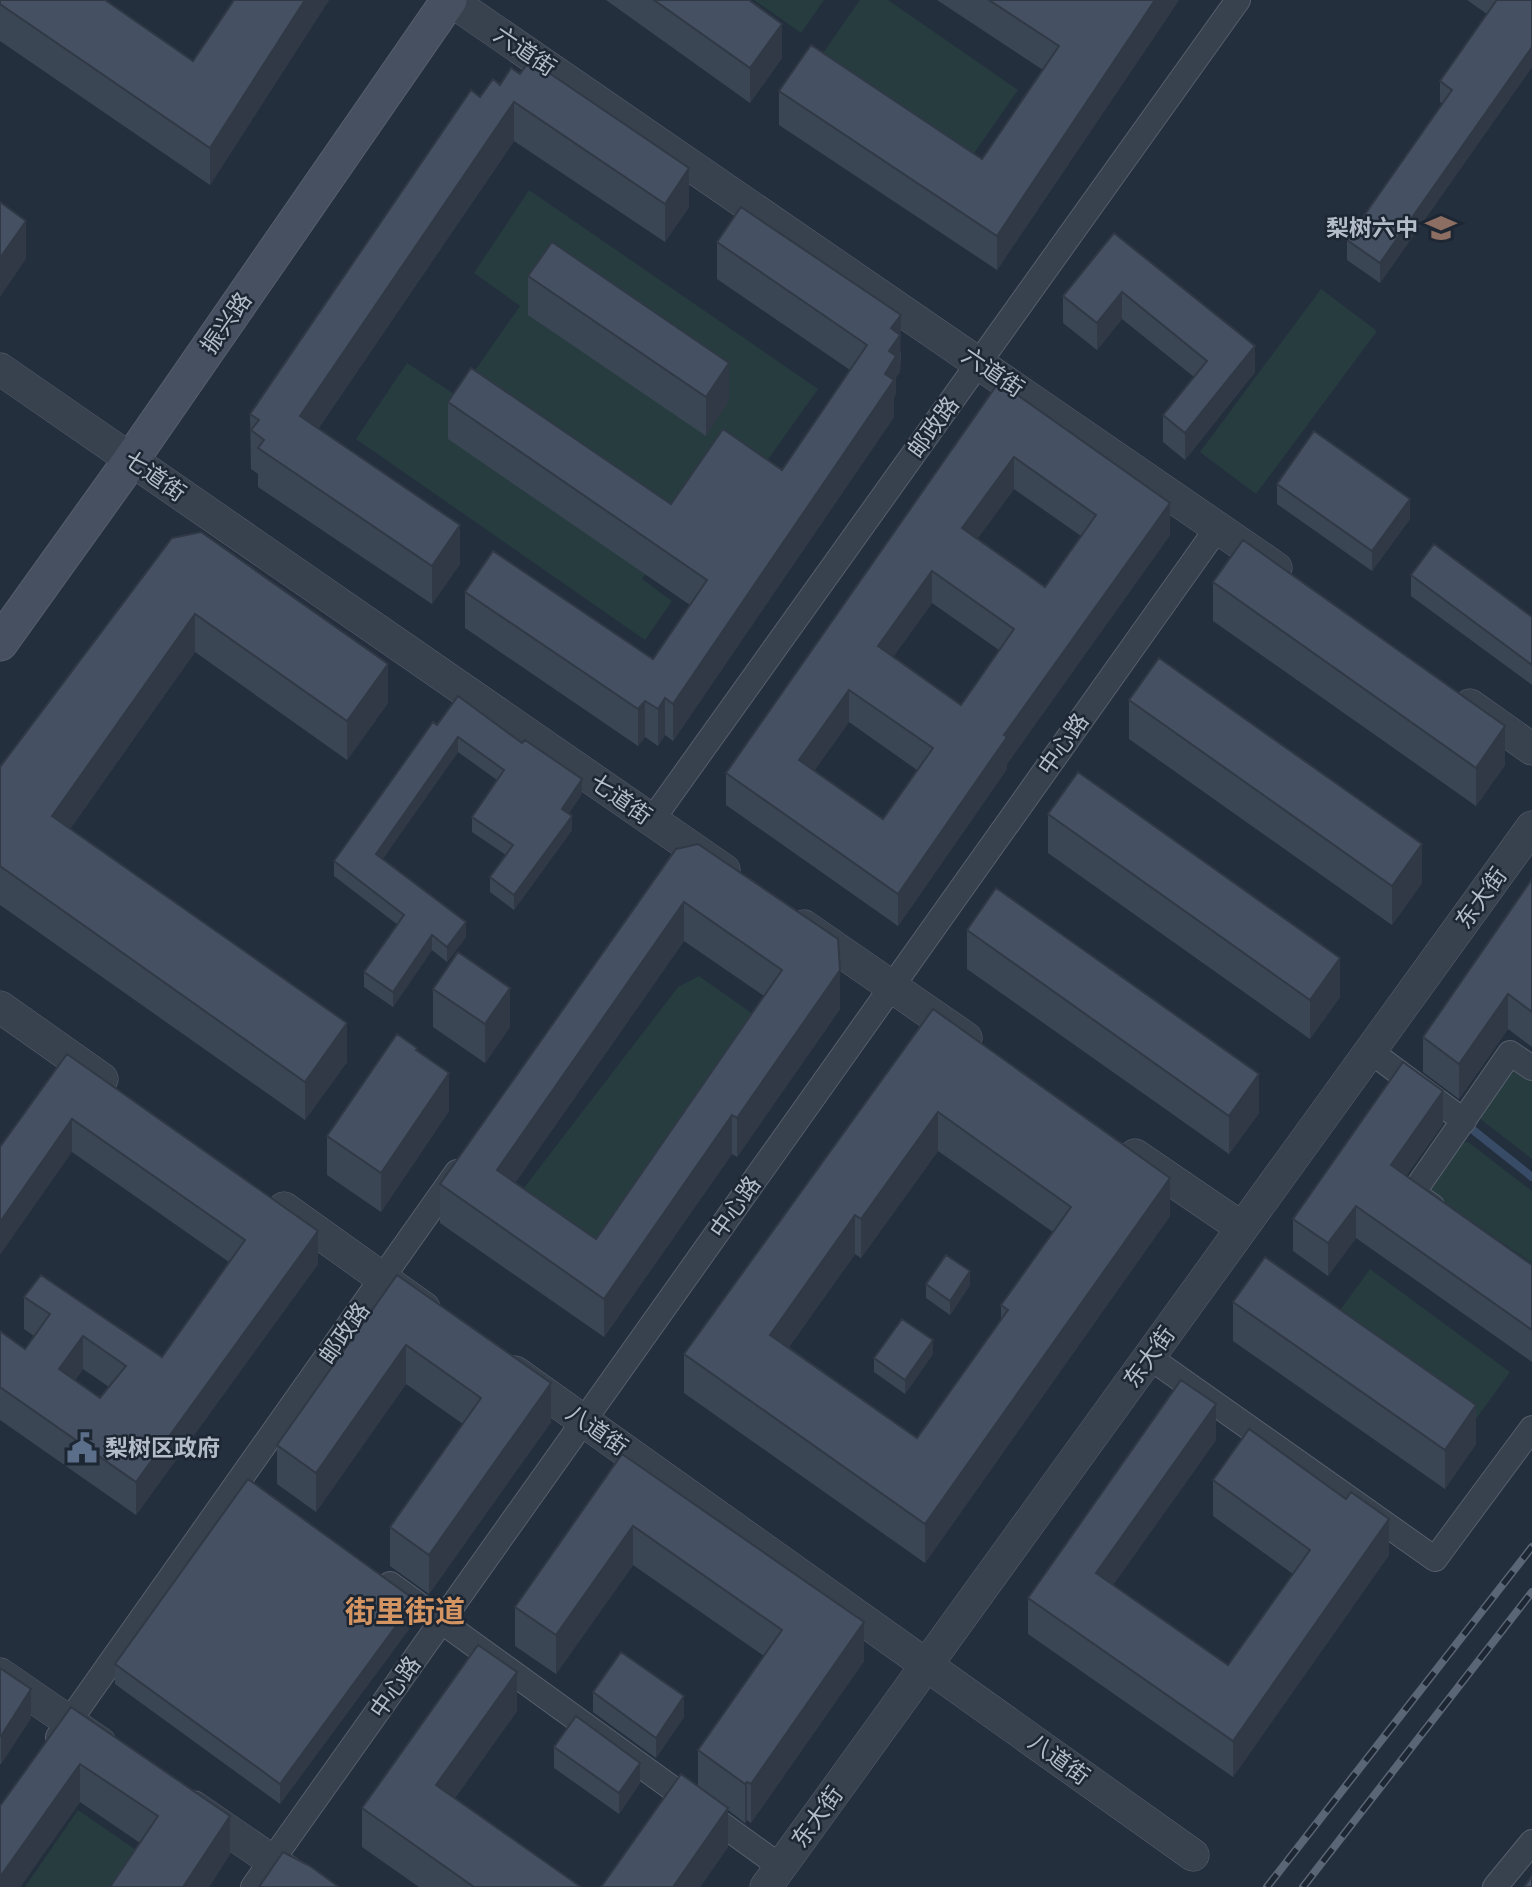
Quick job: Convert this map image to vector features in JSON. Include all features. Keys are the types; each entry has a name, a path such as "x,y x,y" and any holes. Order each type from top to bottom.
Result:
{"main road":[{"name":"振兴路","path":"0,643 131,460 450,0"}],"street":[{"name":"六道街","path":"450,0 1296,583"},
{"name":"邮政路","path":"652,820 1238,0"},
{"name":"七道街","path":"0,369 652,820 680,857 745,884"},
{"name":"中心路","path":"253,1887 1218,527"},
{"path":"1442,685 1532,749"},
{"name":"东大街","path":"773,1877 1532,827"},
{"path":"779,908 993,1056"},
{"path":"0,1007 63,1068 127,1097"},
{"path":"1370,1051 1464,1121"},
{"path":"1448,1217 1413,1193 1510,1053 1532,1068"},
{"path":"1106,1135 1242,1228"},
{"name":"邮政路","path":"46,1754 471,1153"},
{"path":"261,1192 449,1326"},
{"name":"八道街","path":"494,1357 1193,1855"},
{"path":"1149,1357 1435,1559 1532,1428"},
{"path":"242,1477 264,1493"},
{"path":"375,1573 773,1877"},
{"path":"0,1674 125,1760"},
{"path":"170,1791 310,1887"},
{"path":"1495,1887 1532,1842"}],"green space":[{"path":"754,0 824,0 801,33"},
{"path":"860,0 888,0 1018,90 972,156 823,53"},
{"path":"529,190 818,389 755,478 724,458 642,579 672,601 645,640 356,439 407,363 457,396 520,306 474,273"},
{"path":"1321,289 1377,331 1256,494 1200,452"},
{"path":"699,976 760,1019 594,1252 517,1197 678,987"},
{"path":"1514,1067 1532,1079 1532,1159 1479,1118"},
{"path":"1468,1142 1532,1191 1532,1263 1428,1191 1460,1143"},
{"path":"1370,1269 1510,1372 1473,1423 1333,1320"},
{"path":"78,1810 149,1859 130,1887 25,1887"}],"building":[{"path":"0,0 105,0 193,61 234,0 305,0 210,148 0,4"},
{"path":"654,0 749,0 782,24 750,68"},
{"path":"989,0 1155,0 997,236 779,91 811,45 982,159 1059,46"},
{"path":"1496,0 1532,0 1532,47 1380,263 1347,240 1452,90 1440,81"},
{"path":"530,60 689,168 665,204 514,102 300,416 460,525 432,566 258,448 264,440 251,430 259,420 250,414 471,90 480,97 493,79 500,85 511,68 520,74"},
{"path":"0,202 26,221 0,258"},
{"path":"741,207 901,315 891,328 900,335 889,351 896,356 885,374 894,380 673,704 665,698 658,709 645,701 638,709 465,592 493,551 653,659 707,580 448,402 471,368 671,504 723,429 782,470 867,345 717,242"},
{"path":"1114,233 1255,346 1185,433 1163,415 1207,361 1122,292 1097,323 1063,296"},
{"path":"552,242 729,363 706,397 528,276"},
{"path":"999,382 1170,503 1004,735 1007,737 898,894 726,773","holes":["1014,457 1096,515 1045,587 962,528","932,571 1014,629 961,705 878,646","849,690 933,748 883,819 799,760"]},
{"path":"1314,431 1410,499 1372,551 1277,484"},
{"path":"201,532 388,664 347,721 195,614 52,816 347,1023 305,1082 0,866 0,767 172,538"},
{"path":"1243,540 1505,726 1476,768 1213,582"},
{"path":"1434,544 1532,617 1532,665 1411,575"},
{"path":"1159,658 1422,844 1392,886 1129,700"},
{"path":"458,696 522,743 525,740 582,779 562,809 572,816 514,895 490,877 513,845 472,817 504,770 458,737 376,854 466,922 447,947 432,935 393,992 364,972 404,915 334,861 433,722 437,725"},
{"path":"1078,772 1340,958 1310,1000 1048,814"},
{"path":"698,844 838,939 840,970 737,1118 732,1115 604,1299 440,1184 676,849","holes":["684,902 782,970 596,1239 497,1170"]},
{"path":"1532,879 1532,1012 1508,994 1459,1064 1423,1037"},
{"path":"996,888 1259,1074 1229,1116 967,930"},
{"path":"458,952 510,988 485,1024 433,989"},
{"path":"933,1009 1170,1178 925,1524 684,1354","holes":["938,1112 1071,1207 1001,1305 1008,1310 917,1438 770,1335 855,1215 861,1219"]},
{"path":"397,1034 449,1073 381,1173 327,1136"},
{"path":"67,1054 318,1231 136,1482 0,1387 0,1331 25,1349 50,1314 24,1297 41,1275 162,1357 245,1240 72,1119 0,1222 0,1147","holes":["83,1336 126,1366 100,1398 59,1369"]},
{"path":"1403,1062 1443,1091 1391,1165 1532,1265 1532,1330 1356,1206 1328,1243 1293,1219"},
{"path":"946,1255 970,1271 950,1301 926,1284"},
{"path":"1265,1257 1476,1405 1445,1450 1233,1302"},
{"path":"397,1275 551,1383 429,1555 390,1527 481,1398 406,1345 316,1473 277,1445"},
{"path":"902,1319 933,1340 905,1380 874,1358"},
{"path":"1181,1380 1216,1404 1096,1573 1228,1665 1310,1550 1213,1480 1249,1429 1346,1499 1351,1492 1389,1519 1233,1741 1028,1598"},
{"path":"622,1454 864,1622 751,1784 745,1784 698,1750 782,1630 633,1526 556,1635 515,1607"},
{"path":"248,1479 415,1600 280,1784 115,1664"},
{"path":"478,1645 517,1672 436,1785 581,1887 474,1887 362,1808"},
{"path":"621,1652 684,1696 656,1738 593,1692"},
{"path":"0,1668 31,1689 1,1736 0,1735"},
{"path":"71,1707 230,1816 183,1887 110,1887 158,1816 80,1764 0,1877 0,1806"},
{"path":"576,1716 640,1763 619,1793 554,1747"},
{"path":"681,1774 728,1808 673,1887 601,1887"},
{"path":"283,1852 310,1866 339,1887 259,1887"},
{"path":"1532,1876 1532,1887 1524,1887"}],"waterway":[{"path":"1473,1130 1532,1177"}],"railway":[{"path":"1267,1887 1532,1547"},
{"path":"1303,1887 1532,1592"}],"place":[{"name":"梨树六中","path":"1441,228"},
{"name":"梨树区政府","path":"82,1448"}],"district":[{"name":"街里街道","path":"405,1612"}]}
